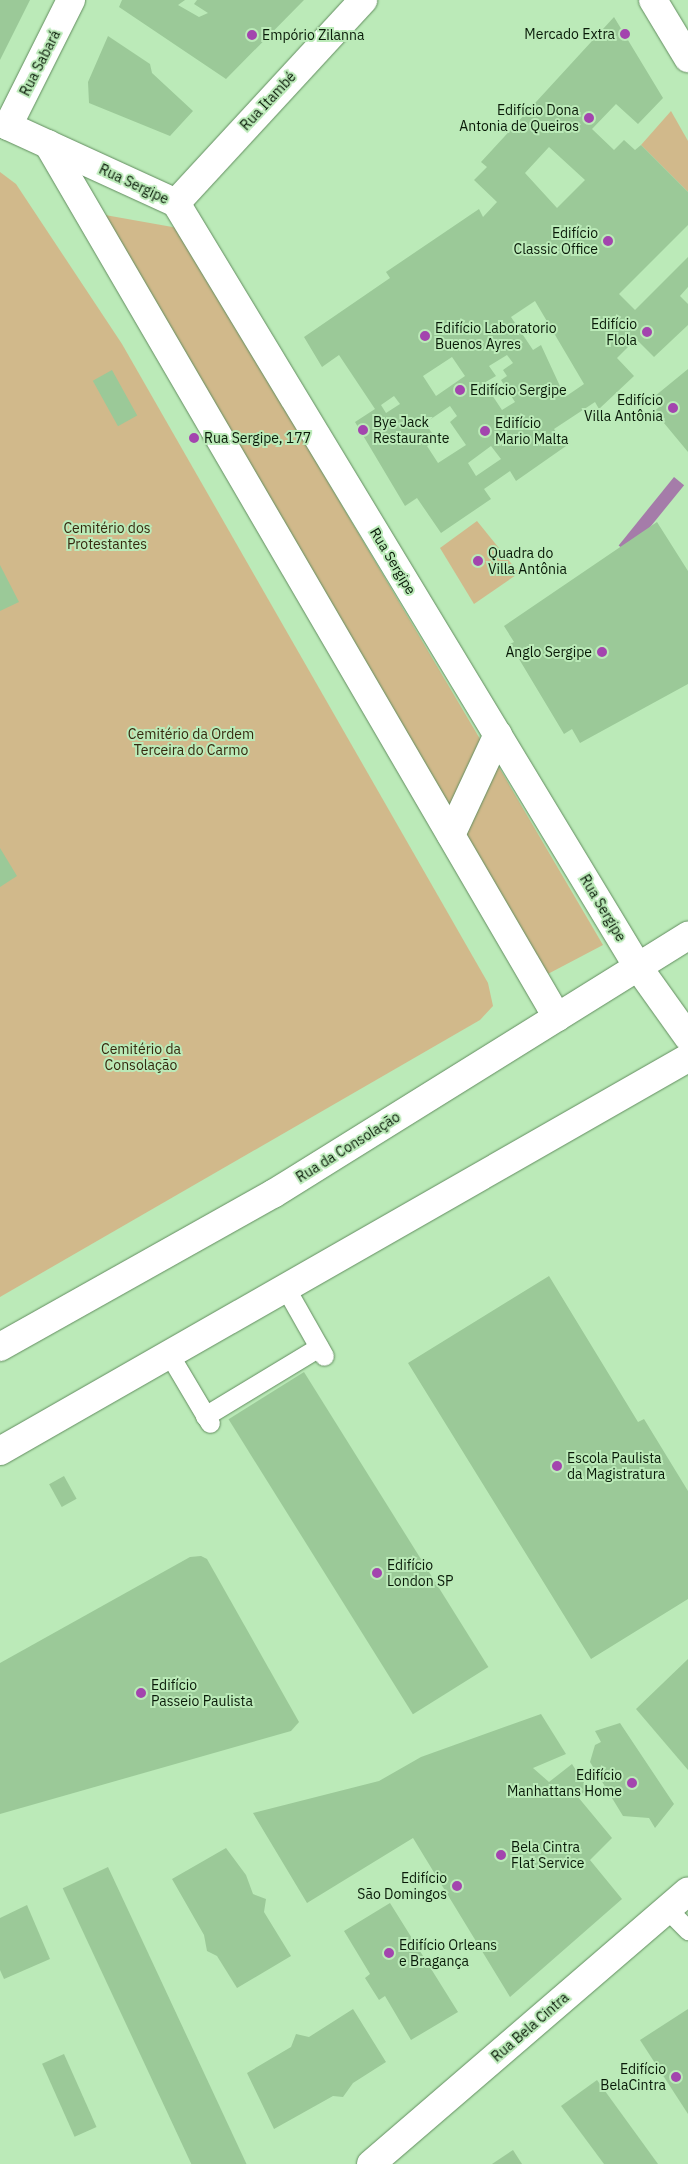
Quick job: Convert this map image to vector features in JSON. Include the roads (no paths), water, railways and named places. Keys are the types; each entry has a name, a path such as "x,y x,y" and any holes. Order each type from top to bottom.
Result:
{"street":[{"name":"Rua Sabará","path":"4,124 71,0"},
{"name":"Rua Itambé","path":"176,203 363,0"},
{"path":"653,0 688,58"},
{"name":"Rua Sergipe","path":"4,124 176,203 638,967 688,1037"},
{"path":"48,144 557,1017"},
{"path":"451,835 498,734"},
{"name":"Rua da Consolação","path":"0,1347 273,1194 688,936"},
{"path":"0,1451 688,1058"},
{"name":"Rua Bela Cintra","path":"371,2164 688,1891"}],"lane":[{"path":"169,1354 208,1420 322,1352 285,1288"},
{"path":"667,1909 688,1930"}],"place":[{"name":"Mercado Extra","path":"625,34"},
{"name":"Empório Zilanna","path":"252,35"},
{"name":"Edifício Dona Antonia de Queiros","path":"589,118"},
{"name":"Edifício Classic Office","path":"608,241"},
{"name":"Edifício Flola","path":"647,332"},
{"name":"Edifício Laboratorio Buenos Ayres","path":"425,336"},
{"name":"Edifício Sergipe","path":"460,390"},
{"name":"Edifício Villa Antônia","path":"673,408"},
{"name":"Bye Jack Restaurante","path":"363,430"},
{"name":"Edifício Mario Malta","path":"485,431"},
{"name":"Rua Sergipe, 177","path":"194,438"},
{"name":"Quadra do Villa Antônia","path":"478,561"},
{"name":"Anglo Sergipe","path":"602,652"},
{"name":"Escola Paulista da Magistratura","path":"557,1466"},
{"name":"Edifício London SP","path":"377,1573"},
{"name":"Edifício Passeio Paulista","path":"141,1693"},
{"name":"Edifício Manhattans Home","path":"632,1783"},
{"name":"Bela Cintra Flat Service","path":"501,1855"},
{"name":"Edifício São Domingos","path":"457,1886"},
{"name":"Edifício Orleans e Bragança","path":"389,1953"},
{"name":"Edifício BelaCintra","path":"676,2077"}],"park label":[{"name":"Cemitério dos Protestantes","path":"107,536"},
{"name":"Cemitério da Ordem Terceira do Carmo","path":"191,742"},
{"name":"Cemitério da Consolação","path":"141,1058"}]}
